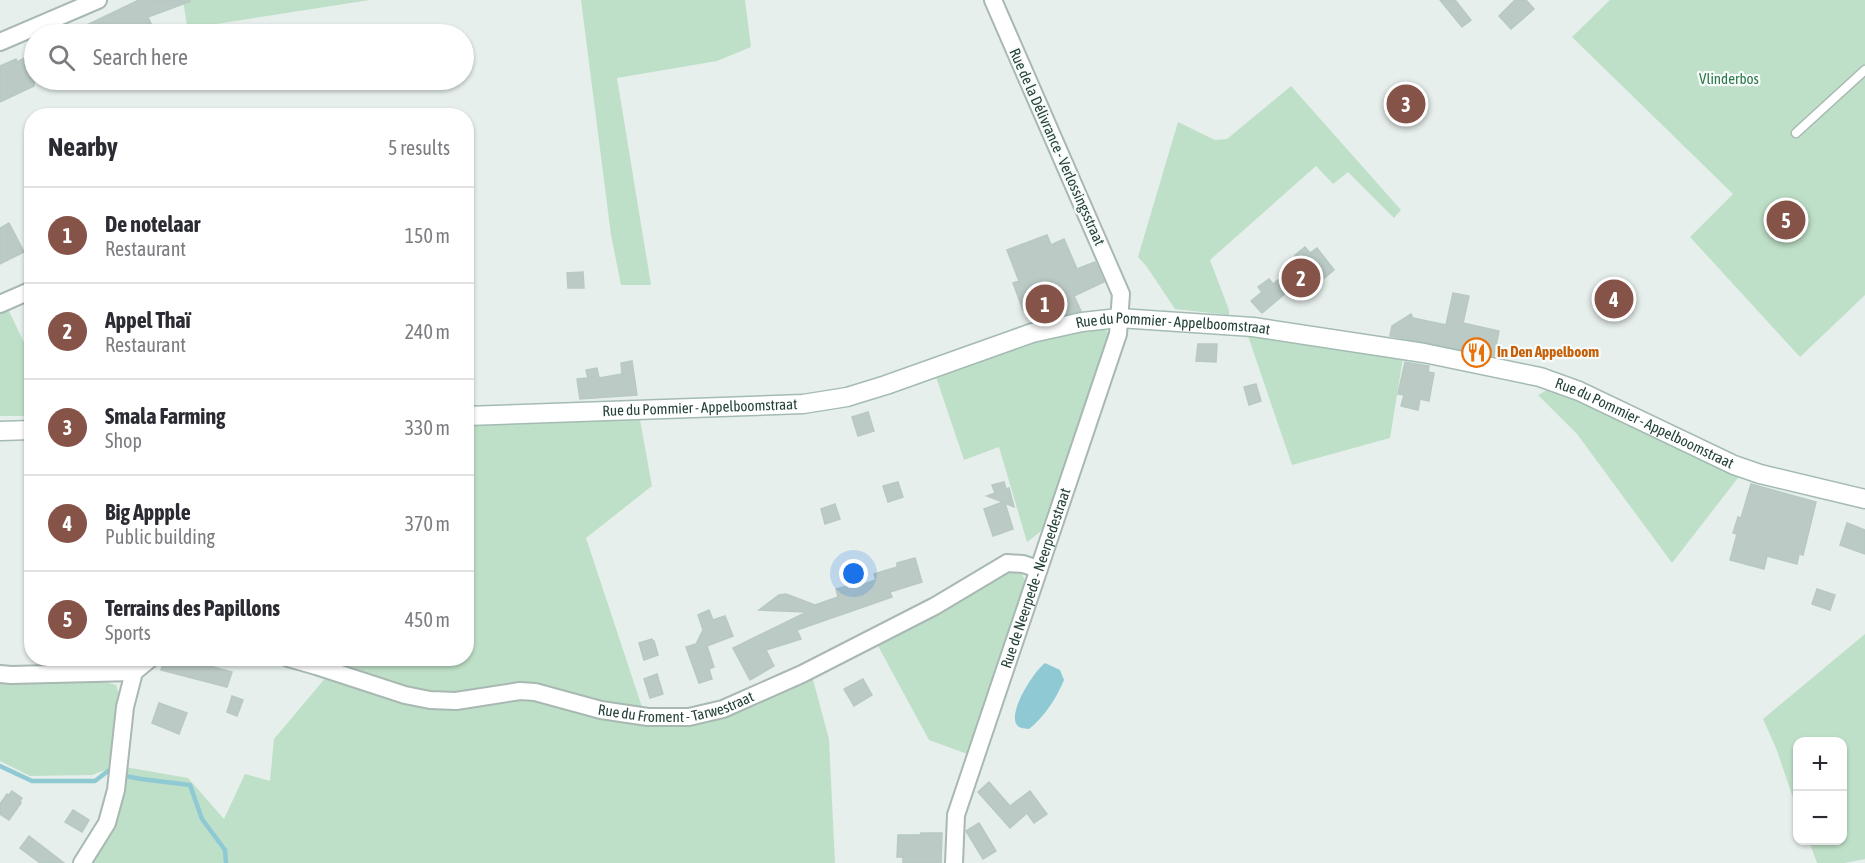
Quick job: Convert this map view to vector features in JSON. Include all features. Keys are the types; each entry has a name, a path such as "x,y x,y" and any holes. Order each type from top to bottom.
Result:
{"street":[{"path":"42,24 99,0"},
{"name":"Rue de la Délivrance - Verlossingsstraat","path":"993,0 1120,294"},
{"path":"0,42 24,32"},
{"path":"0,303 24,293"},
{"name":"Rue de Neerpede - Neerpedestraat","path":"954,863 956,815 1118,334 1120,294"},
{"name":"Rue du Pommier - Appelboomstraat","path":"474,416 802,404 847,397 886,385 1032,333 1082,322 1119,318 1253,327 1424,353 1540,377 1579,391 1734,465 1760,474 1865,499"},
{"path":"0,431 24,430"},
{"name":"Rue du Froment - Tarwestraat","path":"316,666 405,695 430,700 456,701 520,691 535,692 601,710 648,717 689,717 723,709 802,674 935,606 1007,563 1023,564 1038,569"},
{"path":"82,863 107,823 116,790 125,707 135,672 142,666"},
{"path":"0,674 135,672"}],"lane":[{"path":"1796,133 1865,70"}],"green space":[{"path":"183,0 370,0 216,24 187,24"},
{"path":"581,0 745,0 751,47 717,61 617,78 651,285 621,285 611,235"},
{"name":"Vlinderbos","path":"1610,0 1865,0 1865,295 1800,357 1690,237 1733,194 1572,37"},
{"path":"1291,86 1401,210 1394,218 1348,172 1333,184 1316,166 1210,260 1229,315 1175,309 1138,257 1178,122 1215,140 1227,139"},
{"path":"8,309 24,342 24,416 0,416 0,313"},
{"path":"1101,327 1110,333 1055,509 1040,532 1027,542 999,447 964,460 935,374 1030,342"},
{"path":"1248,336 1403,358 1390,438 1292,465"},
{"path":"1554,386 1741,474 1672,563 1577,434 1538,395"},
{"path":"640,420 652,486 586,538 643,710 612,705 423,691 349,666 474,666 474,424"},
{"path":"1015,569 1022,574 1027,585 970,755 929,740 877,644 997,575"},
{"path":"1865,634 1865,859 1844,863 1817,863 1810,845 1847,845 1847,737 1793,737 1793,797 1763,719"},
{"path":"327,676 410,703 533,698 694,723 752,706 812,676 829,739 835,863 92,863 114,823 125,767 188,778 224,819 245,774 270,781 274,739"},
{"path":"93,679 116,685 120,697 114,767 92,775 30,776 0,761 0,681 8,683"}],"water":[{"path":"1045,663 1060,670 1064,680 1054,700 1040,719 1029,729 1020,727 1015,722 1018,704 1028,684"}],"building":[{"path":"139,0 191,1 148,17 151,24 89,24"},
{"path":"1440,0 1455,0 1471,20 1462,27"},
{"path":"1515,0 1526,0 1534,9 1511,29 1499,16"},
{"path":"24,58 26,90 0,102 0,66 16,59 17,62"},
{"path":"9,223 24,252 0,264 0,228"},
{"path":"1047,235 1051,245 1064,239 1077,269 1095,262 1104,282 1074,296 1081,311 1044,319 1040,303 1023,310 1013,283 1019,281 1007,250"},
{"path":"1305,247 1310,253 1317,248 1334,270 1315,286 1310,281 1297,292 1293,287 1262,313 1251,301 1262,292 1258,287 1269,279 1273,284 1300,261 1295,255"},
{"path":"583,272 584,288 568,288 567,273"},
{"path":"1453,293 1469,296 1463,323 1499,331 1494,356 1390,336 1392,326 1411,314 1413,318 1446,325"},
{"path":"1198,344 1217,344 1216,362 1196,361"},
{"path":"632,361 637,395 580,399 577,379 588,378 586,370 597,368 599,378 622,374 621,363"},
{"path":"1405,362 1429,366 1428,372 1434,373 1429,401 1420,399 1418,410 1401,406 1404,395 1398,394"},
{"path":"1256,384 1261,401 1249,405 1244,387"},
{"path":"868,412 874,431 858,436 852,417"},
{"path":"898,482 903,497 888,502 883,486"},
{"path":"1004,482 1006,489 1009,488 1014,507 1005,503 1013,529 993,536 984,509 1003,502 987,496 995,493 992,485"},
{"path":"1751,484 1816,502 1803,555 1799,554 1797,564 1767,556 1764,569 1730,560 1737,534 1733,533 1738,517 1741,518"},
{"path":"835,504 840,519 825,524 821,509"},
{"path":"1847,523 1865,530 1865,554 1840,545"},
{"path":"915,558 922,582 890,592 892,597 797,630 801,639 766,650 774,666 750,680 733,648 807,612 759,610 779,595 786,594 815,605 838,597 836,589 847,586 848,589 876,580 874,574 897,567 897,563"},
{"path":"1817,589 1835,595 1830,610 1812,604"},
{"path":"709,610 713,620 725,616 733,636 707,646 714,667 709,669 712,679 699,683 686,647 696,644 703,630 698,615"},
{"path":"652,639 658,655 644,660 639,643"},
{"path":"162,666 209,666 232,672 227,687 161,670"},
{"path":"657,674 663,694 650,698 644,679"},
{"path":"863,679 872,695 854,706 844,689"},
{"path":"232,696 243,700 237,716 227,712"},
{"path":"159,703 187,713 179,734 152,723"},
{"path":"989,782 1010,806 1030,791 1047,814 1034,823 1027,813 1010,828 978,792"},
{"path":"12,791 22,798 9,820 0,814 0,804"},
{"path":"73,810 89,820 82,832 65,822"},
{"path":"979,823 996,851 983,859 966,831"},
{"path":"921,833 942,833 941,863 903,863 903,857 897,857 898,835 920,835"},
{"path":"29,836 64,863 40,863 20,848"}],"waterway":[{"path":"0,766 32,781 95,781 108,771"},
{"path":"125,776 190,785 202,819 225,850 226,863"}],"place":[{"name":"Smala Farming","path":"1406,104"},
{"name":"Terrains des Papillons","path":"1786,220"},
{"name":"Appel Thaï","path":"1301,278"},
{"name":"Big Appple","path":"1614,299"},
{"name":"De notelaar","path":"1045,304"},
{"name":"In Den Appelboom","path":"1476,352"}]}
